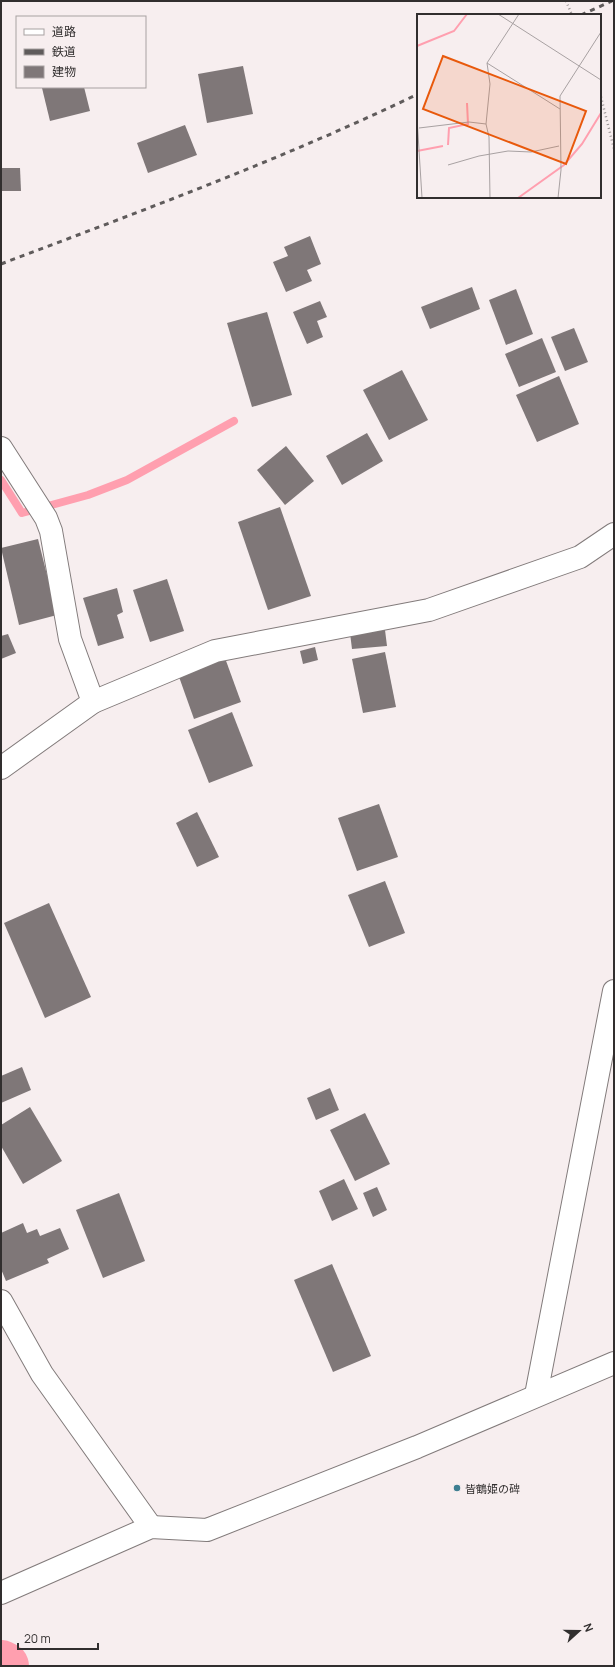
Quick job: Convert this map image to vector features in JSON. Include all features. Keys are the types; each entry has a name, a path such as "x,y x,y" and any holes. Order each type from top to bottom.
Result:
{"street":[{"path":"1,448 46,518 51,532 70,639 93,702"},
{"path":"1,768 93,702 215,651 429,610 580,558 614,534"},
{"path":"536,1395 614,991"},
{"path":"1,1301 42,1374 151,1527"},
{"path":"1,1592 151,1527 207,1530 417,1447 614,1363"}],"path":[{"path":"566,1 572,14"},
{"path":"601,97 614,149"}],"building":[{"path":"243,66 253,114 207,123 198,74"},
{"path":"42,88 84,88 90,111 50,121"},
{"path":"185,125 197,155 148,173 137,143"},
{"path":"1,168 20,168 21,191 1,191"},
{"path":"310,236 321,264 307,270 312,281 286,292 273,262 288,256 284,247"},
{"path":"472,287 480,309 430,329 421,307"},
{"path":"516,289 533,334 506,345 489,300"},
{"path":"320,301 327,317 317,321 323,337 307,344 293,312"},
{"path":"267,312 292,395 252,407 227,323"},
{"path":"574,328 588,362 565,371 551,337"},
{"path":"542,338 556,372 519,387 505,354"},
{"path":"402,370 428,420 389,440 363,390"},
{"path":"559,376 579,424 537,442 516,395"},
{"path":"367,433 383,461 342,485 326,456"},
{"path":"286,446 314,481 285,505 257,470"},
{"path":"280,507 311,596 268,610 238,522"},
{"path":"38,539 57,615 19,625 1,548"},
{"path":"167,579 184,631 150,642 133,590"},
{"path":"117,588 123,612 117,615 124,638 98,646 83,598"},
{"path":"385,630 387,646 352,649 350,633"},
{"path":"8,634 16,653 1,659 1,636"},
{"path":"315,647 318,660 303,664 300,651"},
{"path":"385,652 396,707 363,713 352,659"},
{"path":"225,658 241,702 194,719 178,674"},
{"path":"232,712 253,766 209,783 188,730"},
{"path":"379,804 398,857 357,871 338,818"},
{"path":"197,812 219,857 197,867 176,823"},
{"path":"385,881 405,933 369,947 348,895"},
{"path":"49,903 91,997 45,1018 4,923"},
{"path":"22,1067 31,1090 1,1103 1,1076"},
{"path":"330,1088 339,1110 316,1120 307,1098"},
{"path":"30,1107 62,1161 23,1184 1,1146 1,1125"},
{"path":"365,1113 390,1164 355,1181 330,1130"},
{"path":"344,1179 358,1209 332,1221 319,1191"},
{"path":"377,1187 387,1210 373,1217 363,1193"},
{"path":"119,1193 145,1261 103,1278 76,1210"},
{"path":"23,1223 27,1233 37,1229 40,1236 60,1228 69,1249 47,1259 49,1263 6,1281 1,1269 1,1233"},
{"path":"332,1264 371,1356 333,1372 294,1280"}],"waterway":[{"path":"1,480 22,513 88,495 127,480 234,421"},
{"path":"1,1664 5,1666"}],"railway":[{"path":"583,14 612,1"},
{"path":"1,264 211,184 316,141 417,94"}],"place":[{"name":"皆鶴姫の碑","path":"457,1488"}]}
